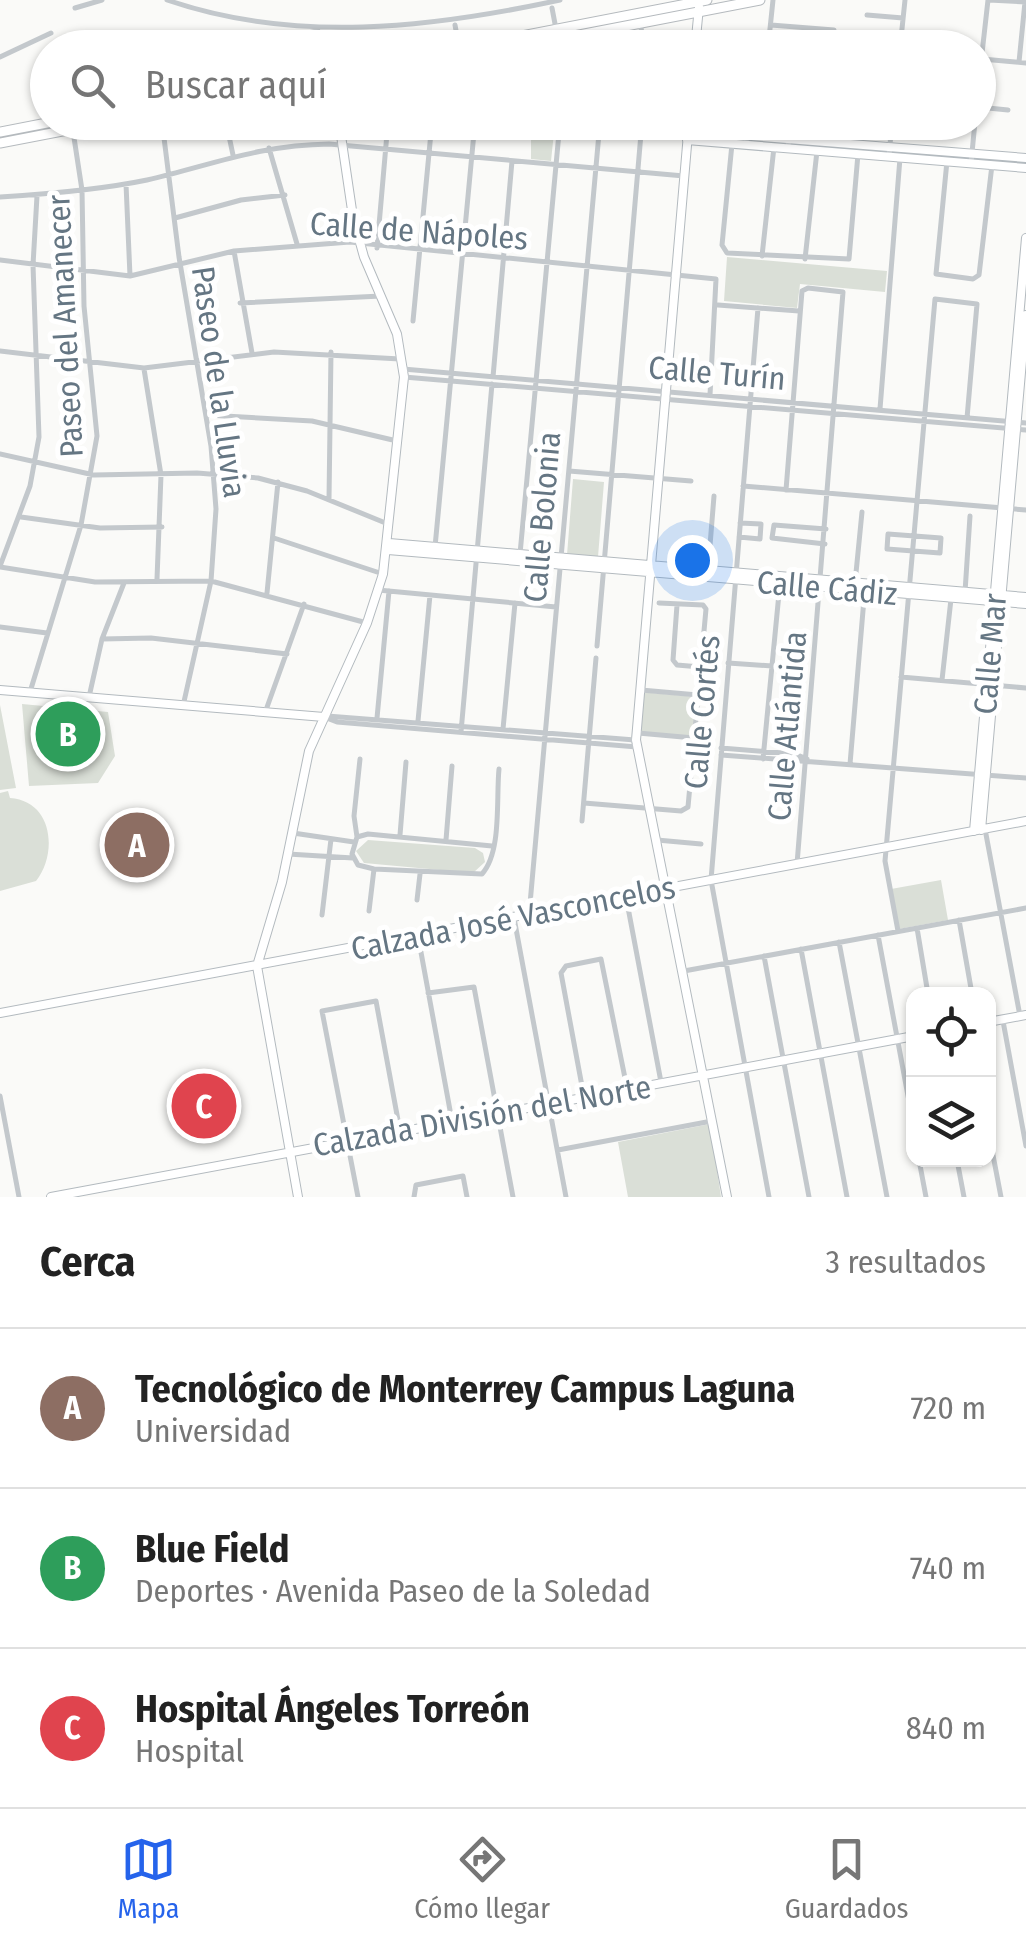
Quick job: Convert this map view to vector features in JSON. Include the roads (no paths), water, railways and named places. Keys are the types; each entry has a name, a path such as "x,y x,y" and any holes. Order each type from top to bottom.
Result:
{"main road":[{"path":"586,30 665,4 760,0"},
{"path":"604,30 701,4"},
{"path":"0,132 30,126"},
{"path":"0,143 30,137"}],"street":[{"path":"75,8 102,0"},
{"path":"168,0 279,26 326,29"},
{"path":"321,30 409,23 560,0"},
{"path":"771,30 773,0"},
{"path":"902,30 904,0"},
{"path":"986,30 989,0 1025,2 1022,63 996,61"},
{"path":"697,30 701,4"},
{"path":"552,8 556,30"},
{"path":"867,15 903,18"},
{"path":"640,23 641,30"},
{"path":"455,25 456,30"},
{"path":"279,26 280,30"},
{"path":"771,26 834,30"},
{"path":"0,57 30,43"},
{"path":"996,109 1008,110"},
{"name":"Paseo del Amanecer","path":"30,692 67,578 94,475 97,436 83,272 82,190 75,140"},
{"name":"Paseo de la Lluvia","path":"165,140 180,265 214,473 211,581 184,706"},
{"path":"230,140 233,154"},
{"path":"340,140 360,244 381,296 404,373 400,442 383,574 377,718"},
{"path":"377,248 386,140"},
{"path":"413,320 430,140"},
{"path":"435,547 474,140"},
{"path":"520,554 558,140"},
{"name":"Calle Bolonia","path":"529,916 598,140"},
{"path":"597,646 640,140"},
{"path":"687,140 637,740 727,1197"},
{"path":"718,140 971,159 1026,168"},
{"path":"747,140 774,147 788,144 858,154 889,152 900,158 946,161 1026,158"},
{"path":"788,140 788,144"},
{"path":"889,152 890,140"},
{"path":"971,159 973,140"},
{"path":"732,144 722,245 728,253 762,256 849,260 858,154"},
{"path":"0,197 126,184 269,148 340,146 684,176"},
{"path":"762,256 774,147"},
{"path":"269,148 297,244"},
{"path":"805,259 816,150"},
{"path":"880,409 900,158"},
{"path":"461,729 512,161"},
{"path":"946,161 936,274 978,277 992,165"},
{"path":"126,184 130,276"},
{"path":"174,218 241,200 284,194"},
{"path":"37,195 33,265 38,356 36,465 0,566 67,578 211,581 367,623"},
{"name":"Calle Mar","path":"1017,425 1026,238"},
{"name":"Calle de Nápoles","path":"0,260 130,276 234,251 297,244 360,244 718,280 718,305"},
{"path":"234,251 240,303 252,354"},
{"name":"Calle Atlántida","path":"797,864 845,294 805,288 800,311"},
{"path":"240,303 381,296"},
{"path":"898,931 886,848 934,299 976,304 966,418"},
{"path":"710,395 718,305 800,311 786,490"},
{"name":"Calle Cortés","path":"758,308 711,880 769,1197"},
{"name":"Calle Mar","path":"980,830 1026,315"},
{"path":"0,350 90,365 144,368 252,354 330,352 402,359"},
{"path":"328,499 330,352"},
{"path":"144,368 161,475 157,580"},
{"name":"Calle Turín","path":"404,373 1017,425"},
{"name":"Calle Turín","path":"666,395 710,395 750,402"},
{"name":"Calle Turín","path":"836,409 880,409 1017,425"},
{"path":"207,415 249,414 332,424 400,442"},
{"path":"0,454 94,475 214,473 278,482 391,526"},
{"path":"568,471 691,482"},
{"path":"266,593 278,482"},
{"path":"743,486 1026,510"},
{"path":"708,570 714,496"},
{"path":"850,764 862,586 862,512"},
{"path":"964,592 970,516"},
{"path":"19,517 81,525 162,527"},
{"path":"739,538 760,539 761,524 740,523"},
{"path":"825,544 773,539 774,524 826,529"},
{"path":"888,534 941,538 940,553 912,551 887,549 888,534"},
{"path":"274,538 383,574"},
{"name":"Calle Cádiz","path":"389,546 520,554 560,561"},
{"name":"Calle Cádiz","path":"389,546 1026,601"},
{"name":"Calle Cádiz","path":"651,569 708,570 736,576"},
{"path":"764,755 780,580"},
{"path":"89,697 102,639 124,582"},
{"path":"383,591 556,607"},
{"path":"298,1197 257,966 288,854 302,772 383,591"},
{"name":"Calle Cádiz","path":"951,594 964,592 998,598"},
{"path":"942,680 951,594"},
{"path":"418,722 430,595"},
{"path":"503,729 515,603"},
{"path":"584,802 681,811 688,807 705,607 659,603"},
{"path":"264,713 304,604"},
{"path":"677,605 673,660 678,665 700,667"},
{"path":"0,627 47,633"},
{"path":"102,639 287,654"},
{"path":"582,821 596,658"},
{"path":"728,663 772,666"},
{"path":"901,677 1026,688"},
{"path":"0,690 545,736 694,738"},
{"path":"640,690 698,695"},
{"path":"324,717 377,718 545,736"},
{"path":"721,751 1026,778"},
{"path":"352,858 360,759"},
{"path":"400,836 406,762"},
{"path":"446,840 452,766"},
{"path":"288,854 352,858 358,865 374,870 478,876 489,866 499,769"},
{"name":"Calzada José Vasconcelos","path":"0,1014 1026,823"},
{"path":"980,830 1023,1016 996,1021"},
{"path":"292,833 356,840 400,836 492,846"},
{"path":"322,915 331,838"},
{"path":"658,840 701,844"},
{"path":"369,911 374,870"},
{"path":"417,900 420,874"},
{"path":"626,897 662,1082"},
{"path":"684,971 1026,908"},
{"path":"514,918 566,1197"},
{"path":"959,920 971,987"},
{"path":"916,928 927,987"},
{"path":"878,935 906,1086"},
{"path":"418,936 452,1121"},
{"path":"839,942 887,1197"},
{"path":"801,949 848,1197"},
{"path":"764,956 808,1197"},
{"path":"584,1096 561,973 566,966 601,959 627,1089"},
{"path":"428,993 474,987 513,1197"},
{"path":"358,1197 322,1011 376,1001 400,1131"},
{"path":"1002,1020 1026,1143"},
{"name":"Calzada División del Norte","path":"51,1197 101,1192 289,1152 906,1037"},
{"path":"0,1096 19,1197"},
{"path":"557,1150 712,1121"},
{"path":"920,1167 926,1197"},
{"path":"958,1167 964,1197"},
{"path":"995,1167 1001,1197"},
{"path":"414,1197 416,1185 463,1176 467,1197"}],"place":[{"name":"Blue Field","path":"68,734"},
{"name":"Tecnológico de Monterrey Campus Laguna","path":"137,845"},
{"name":"Hospital Ángeles Torreón","path":"204,1106"}]}
